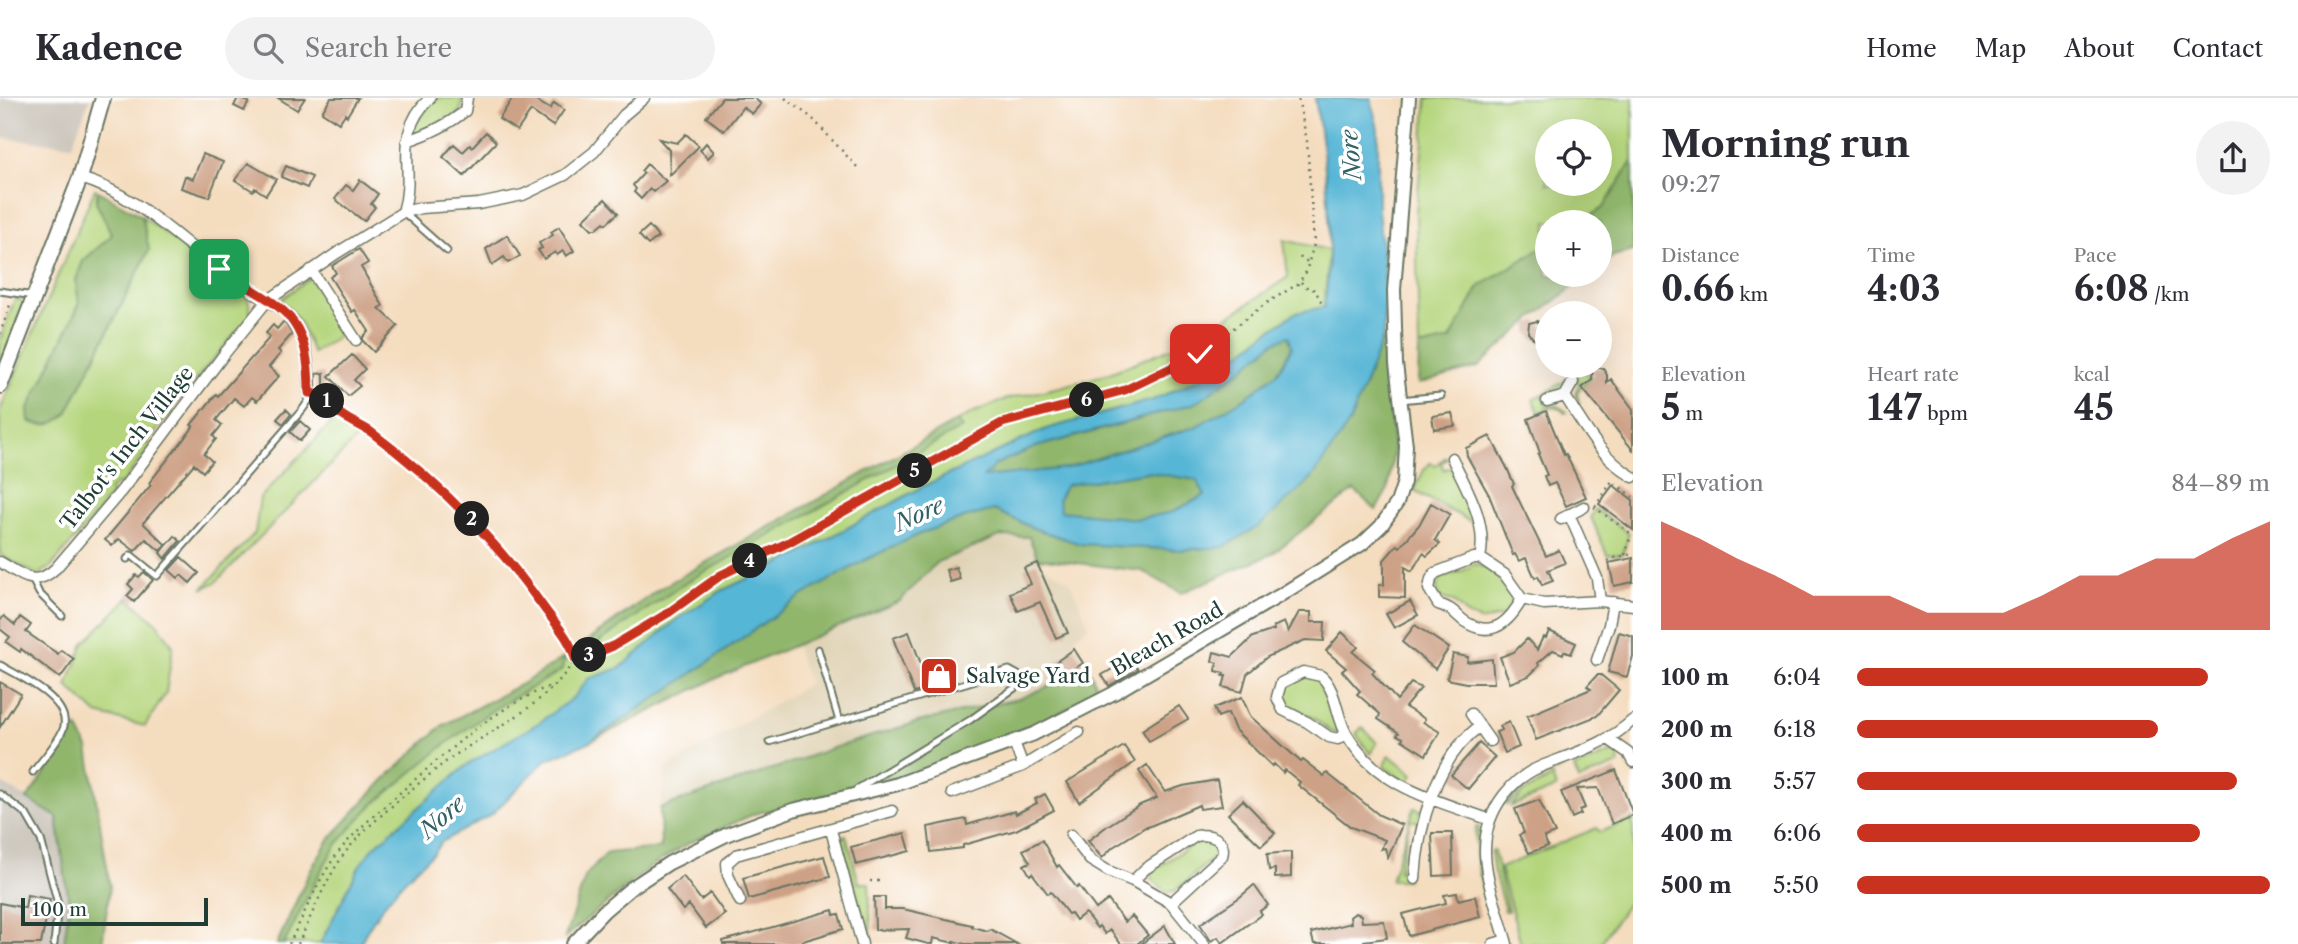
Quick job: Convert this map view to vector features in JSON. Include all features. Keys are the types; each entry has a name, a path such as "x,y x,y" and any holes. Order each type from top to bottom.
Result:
{"main road":[{"path":"0,386 80,178 103,98"}],"street":[{"path":"402,212 408,197 409,127 419,109 430,98"},
{"path":"407,141 429,134 453,121 465,111 467,98"},
{"name":"Talbot's Inch Village","path":"33,581 45,578 56,568 122,491 267,300 402,212 479,204 523,195 565,176 594,152 624,115 643,98"},
{"name":"Bleach Road","path":"573,944 604,911 669,863 728,834 793,810 898,784 1034,734 1122,688 1279,596 1362,544 1381,526 1396,503 1404,482 1406,446 1396,364 1409,98"},
{"path":"80,178 106,187 157,220 219,269 286,313 298,327 309,356 309,393"},
{"path":"311,270 356,340"},
{"path":"1547,401 1565,397 1573,382"},
{"path":"1565,397 1602,453 1619,469 1633,477"},
{"path":"1452,458 1478,516 1482,535 1480,558"},
{"path":"1589,507 1565,517 1597,578 1600,601"},
{"path":"1522,599 1508,622 1485,628 1471,625 1452,608 1438,604 1429,589 1435,573 1480,558 1505,575 1522,599 1544,604 1600,601 1633,605"},
{"path":"0,562 33,581"},
{"path":"1597,660 1609,625 1612,602"},
{"path":"1346,734 1338,739 1329,737 1283,710 1277,697 1282,683 1303,672 1321,676 1330,687 1346,734 1369,763 1386,778 1408,790 1488,819"},
{"path":"1471,714 1490,741"},
{"path":"1493,944 1506,942 1486,869 1484,836 1488,819 1509,788 1529,772 1608,739 1633,720"},
{"path":"1415,879 1423,830 1441,776 1462,741 1480,726"},
{"path":"951,793 1023,766 1079,732"},
{"path":"1608,739 1628,753 1633,762"},
{"path":"1014,742 1023,766"},
{"path":"740,901 728,875 727,863 736,855 892,811"},
{"path":"831,830 862,944"},
{"path":"1071,835 1090,860 1171,903 1204,944"},
{"path":"1133,881 1145,869 1196,836 1213,836 1221,843 1224,850 1222,856 1171,903"}],"lane":[{"path":"402,212 447,251"},
{"path":"0,291 34,296"},
{"path":"127,559 131,555 157,576 303,409 309,400 309,393"},
{"path":"1400,400 1441,396"},
{"path":"33,581 39,593 62,616"},
{"path":"818,649 839,721"},
{"path":"0,665 57,702 64,719 62,730 33,772"},
{"path":"769,742 1009,670 1018,675 1016,687 970,720 845,797"},
{"path":"0,794 26,814 41,840 58,904 54,944"}],"path":[{"path":"785,98 811,118 857,167"},
{"path":"298,944 334,871 347,850 364,832 439,767 484,734 526,709 556,684 575,658 613,646 668,613 721,575 789,542 1002,423 1125,390 1200,354 1300,281 1310,262 1314,244 1307,141 1298,98"},
{"path":"1300,257 1310,262"},
{"path":"1300,281 1315,290 1322,303"},
{"path":"0,334 11,302"},
{"path":"309,393 321,395 340,414 369,431 400,455 474,521 539,601 575,658"},
{"path":"1625,555 1632,535 1589,507 1612,481 1633,497"},
{"path":"1608,561 1633,554"},
{"path":"289,944 328,869 340,850 360,828 486,721 527,695 556,684"},
{"path":"870,881 884,881"}],"shaded area":[{"path":"0,98 90,98 72,145 0,138"},
{"name":"Salvage Yard","path":"1000,536 1029,537 1041,564 1070,581 1089,626 1075,638 1089,669 1021,698 918,722 836,747 660,808 666,768 809,684 795,644 900,601 937,562"},
{"path":"0,782 57,816 69,903 64,944 0,944"}],"green space":[{"path":"435,98 462,98 461,110 451,119 414,136 415,123"},
{"path":"1427,98 1633,98 1633,160 1612,194 1612,119 1535,119 1535,196 1611,196 1599,210 1535,210 1535,252 1480,287 1450,340 1419,347 1416,212"},
{"path":"1633,160 1633,251 1612,257 1612,210 1599,210"},
{"path":"95,189 98,191 96,202 113,235 83,261 76,280 79,305 29,410 30,421 49,424 66,415 149,250 142,216 242,290 248,299 251,315 172,408 174,412 171,417 165,419 147,444 150,447 121,484 116,484 110,490 112,495 51,567 37,575 0,555 0,410"},
{"path":"98,191 142,216 149,250 66,415 48,424 34,423 29,421 28,410 79,305 76,280 83,261 112,235 96,202"},
{"path":"1284,240 1329,250 1324,307 1295,313 1221,369 1153,400 1046,429 924,486 798,555 723,590 676,620 620,668 588,679 574,697 540,722 467,765 375,846 360,865 320,944 277,944 310,871 330,838 384,780 442,726 558,662 659,589 972,413 1007,399 1107,374 1196,338 1288,277"},
{"path":"1535,252 1535,287 1573,287 1555,301 1535,301 1535,316 1478,367 1418,384 1419,347 1450,340 1479,287"},
{"path":"310,277 346,331 313,353 297,319 279,301"},
{"path":"15,299 26,301 0,367 0,339"},
{"path":"1288,335 1292,347 1278,372 1247,397 1195,427 1067,468 983,478 996,464 1036,447 1141,419 1239,372 1274,342"},
{"path":"1383,337 1394,450 1388,489 1376,510 1354,490 1272,554 1181,593 1142,571 1038,558 1029,537 1000,536 937,562 900,601 715,679 589,742 803,595 867,559 924,532 967,517 994,510 1033,528 1080,544 1180,550 1223,547 1350,422"},
{"path":"1572,378 1561,392 1543,397 1546,406 1557,405 1567,412 1553,407 1539,412 1533,400"},
{"path":"1575,378 1591,378 1577,392 1577,404 1576,392 1579,382"},
{"path":"336,418 360,435 216,582 202,589 255,533 260,498"},
{"path":"957,421 962,428 685,583 589,649 576,650 659,589"},
{"path":"1446,457 1441,463 1444,470 1451,467 1469,504 1475,524 1414,491 1430,463 1435,465"},
{"path":"1147,472 1197,480 1205,495 1173,512 1138,519 1061,512 1058,500 1065,485"},
{"path":"1595,509 1629,533 1623,554 1607,555 1591,517"},
{"path":"1474,564 1491,572 1514,596 1504,616 1482,621 1468,616 1453,601 1440,598 1436,586 1442,577 1461,572"},
{"path":"128,598 157,623 173,646 166,693 145,726 97,714 67,686 84,643"},
{"path":"570,654 568,661 564,660 562,670 493,710 447,743 367,810 337,844 284,944 277,944 310,871 330,838 384,780 442,726 522,684"},
{"path":"1089,669 1099,692 1016,735 898,778 754,814 693,841 653,865 565,937 586,875 607,853 661,848 660,808 836,747 918,722 1021,698"},
{"path":"1307,676 1318,679 1324,686 1339,730 1336,733 1286,704 1286,689"},
{"path":"77,727 88,748 110,887 102,944 64,944 69,903 57,817 27,799"},
{"path":"1362,727 1377,743 1370,754 1356,734"},
{"path":"1613,752 1619,756 1619,764 1579,780 1574,768"},
{"path":"1389,755 1413,774 1408,783 1384,767"},
{"path":"1562,765 1563,768 1529,783 1505,804 1524,783"},
{"path":"1552,777 1556,788 1510,807 1523,793"},
{"path":"1414,808 1421,810 1420,822 1410,820"},
{"path":"1633,819 1633,896 1600,944 1521,944 1500,868 1597,828 1600,832"},
{"path":"1410,822 1399,871 1408,873 1407,880 1391,880"},
{"path":"1476,827 1479,827 1480,868 1493,915 1490,916 1479,872"},
{"path":"846,835 859,883 869,883 871,935 868,936 842,841"},
{"path":"1208,839 1218,846 1219,853 1175,891 1167,892 1151,879 1151,872 1199,840"},
{"path":"1494,851 1508,911 1505,911 1494,872 1491,852"}],"water":[{"name":"Nore","path":"1315,98 1371,98 1378,129 1378,210 1386,288 1383,337 1350,422 1312,478 1259,526 1223,547 1180,550 1080,544 1033,528 994,510 924,532 867,559 803,595 589,742 546,760 492,814 440,843 433,854 385,903 360,944 320,944 360,865 375,846 467,765 540,722 574,697 588,679 620,668 676,620 723,590 798,555 924,486 1046,429 1153,400 1220,369 1295,313 1324,307 1329,255 1328,202","holes":["1289,336 1292,347 1278,372 1247,397 1195,427 1067,468 984,477 996,464 1036,447 1193,404 1239,372 1274,342","1147,472 1196,480 1205,495 1173,512 1138,519 1061,511 1058,499 1066,485"]}],"building":[{"path":"238,98 249,102 244,111 234,106"},
{"path":"278,98 305,98 297,110"},
{"path":"331,98 358,98 347,116 345,114 339,123 322,112"},
{"path":"513,98 532,98 550,109 554,103 564,110 553,126 531,111 517,131 499,119"},
{"path":"722,98 754,98 761,104 752,114 743,107 724,131 706,117"},
{"path":"486,132 496,142 464,176 443,157 454,144 463,152 470,145 472,147"},
{"path":"686,134 699,146 670,175 669,150 659,139 677,143"},
{"path":"706,143 714,152 708,158 700,150"},
{"path":"203,154 223,162 209,197 181,188 185,176 193,179"},
{"path":"248,163 276,179 266,195 235,180"},
{"path":"647,164 666,181 653,192 650,189 641,199 634,192 636,189 633,185 644,173 641,171"},
{"path":"286,166 312,177 307,188 281,177"},
{"path":"360,180 378,194 371,204 375,207 364,221 335,199 346,185 353,190"},
{"path":"605,199 618,213 606,224 604,222 592,229 583,220"},
{"path":"649,226 658,237 648,245 639,235"},
{"path":"559,227 574,251 566,256 563,251 557,255 555,252 544,259 538,250 542,248 539,243 553,235 551,232"},
{"path":"507,235 520,256 508,263 504,257 492,265 486,249"},
{"path":"359,249 368,263 361,267 383,306 379,308 398,326 374,352 363,341 369,331 355,310 352,312 330,277 336,273 332,266"},
{"path":"284,321 292,334 278,350 281,353 269,367 279,376 257,401 252,397 244,406 234,398 216,420 222,425 213,436 216,439 204,454 212,461 203,472 194,464 143,523 166,545 160,551 146,539 135,551 119,539 112,546 105,540 151,485 149,483 191,430 191,425 216,394 218,396 270,337 266,333 273,325 277,329"},
{"path":"1535,322 1535,340 1528,333 1529,323"},
{"path":"352,355 365,369 354,380 360,386 348,396 329,376"},
{"path":"324,373 324,390 316,390 316,374"},
{"path":"1607,378 1607,383 1611,379 1633,409 1633,450 1582,388 1592,380"},
{"path":"286,409 291,414 283,424 277,419"},
{"path":"1546,411 1564,455 1566,454 1586,497 1566,506 1555,483 1548,486 1544,476 1547,475 1528,419"},
{"path":"1452,413 1455,426 1434,429 1432,416"},
{"path":"300,421 310,430 300,441 290,432"},
{"path":"1490,436 1546,556 1559,550 1565,563 1548,570 1553,581 1542,585 1538,576 1535,578 1526,558 1519,561 1515,554 1513,555 1489,495 1467,456 1466,448"},
{"path":"1613,485 1633,500 1633,530 1599,504"},
{"path":"1431,503 1450,514 1435,540 1440,544 1427,556 1423,553 1412,571 1405,567 1405,598 1379,597 1379,585 1384,585 1384,560 1397,545 1400,547 1419,525"},
{"path":"175,536 180,541 165,559 160,553"},
{"path":"181,557 199,573 190,583 169,570"},
{"path":"1633,558 1633,582 1614,586 1609,563"},
{"path":"1037,563 1068,633 1056,638 1040,602 1018,611 1010,593 1031,584 1024,568"},
{"path":"956,567 960,579 950,582 946,570"},
{"path":"144,572 153,580 134,602 127,596 133,589 128,584 136,575 139,577"},
{"path":"1410,601 1418,615 1394,628 1386,614"},
{"path":"1299,612 1311,612 1311,622 1325,622 1324,641 1305,640 1267,657 1247,674 1242,692 1223,687 1226,676 1216,671 1217,663 1212,661 1214,652 1232,657 1253,637 1274,630 1273,627 1284,622 1288,632"},
{"path":"4,616 15,625 20,617 31,625 26,632 58,654 61,650 74,659 60,678 21,649 20,652 6,642 10,637 0,629 0,621"},
{"path":"1415,625 1449,648 1435,669 1402,642"},
{"path":"1549,631 1576,643 1571,654 1553,650 1538,663 1539,666 1529,676 1510,683 1500,657 1514,652 1527,639 1537,650"},
{"path":"909,632 930,688 914,693 893,638"},
{"path":"1342,632 1358,647 1353,652 1375,670 1372,673 1397,700 1411,683 1421,688 1405,707 1440,732 1426,755 1402,740 1403,738 1397,735 1399,733 1378,719 1380,714 1357,694 1360,691 1342,671 1346,668 1326,651"},
{"path":"1619,632 1633,636 1633,656 1627,677 1608,672"},
{"path":"1074,649 1083,663 1065,675 1056,662"},
{"path":"1453,654 1468,657 1467,662 1492,659 1494,683 1466,683 1447,679"},
{"path":"1131,658 1138,669 1109,686 1102,675"},
{"path":"1597,675 1601,675 1619,690 1597,716 1536,740 1527,716 1591,689 1587,686"},
{"path":"0,682 21,694 0,727"},
{"path":"1242,697 1250,716 1301,762 1303,760 1324,776 1327,773 1379,815 1402,825 1388,858 1385,848 1381,849 1385,840 1351,827 1298,785 1300,782 1285,770 1283,773 1274,764 1272,766 1235,730 1228,713 1218,717 1214,708"},
{"path":"1179,706 1188,719 1149,741 1142,730"},
{"path":"1509,722 1519,747 1505,753 1496,732 1502,730 1500,726"},
{"path":"1479,743 1495,757 1468,789 1451,775"},
{"path":"1124,746 1135,762 1079,802 1067,782"},
{"path":"1147,765 1165,792 1217,780 1222,806 1200,809 1199,805 1147,826 1113,847 1102,858 1088,841 1140,805 1157,798 1139,771"},
{"path":"1616,770 1633,815 1612,824 1598,788 1577,789 1585,808 1579,810 1581,814 1572,818 1561,792"},
{"path":"1045,794 1054,810 1016,830 963,845 963,848 931,852 928,827 966,819 967,825 1015,811 1016,814 1037,803 1035,799"},
{"path":"1243,800 1275,833 1261,846 1228,814"},
{"path":"1539,800 1555,833 1544,837 1548,846 1529,853 1519,835 1524,833 1515,809"},
{"path":"905,833 910,851 856,865 851,847"},
{"path":"1432,833 1452,833 1453,875 1434,876"},
{"path":"1042,840 1057,867 1059,865 1077,888 1079,886 1096,909 1108,900 1125,922 1132,916 1148,935 1137,944 1121,944 1110,930 1105,934 1099,926 1097,928 1085,913 1076,920 1071,913 1068,914 1051,892 1048,894 1032,873 1030,875 1024,865 1030,862 1023,850"},
{"path":"1291,852 1291,877 1275,878 1275,869 1269,870 1267,854"},
{"path":"824,856 830,877 749,899 743,878"},
{"path":"683,876 701,900 710,893 725,914 706,928 689,905 683,910 667,889"},
{"path":"1254,885 1268,905 1260,911 1262,914 1222,943 1218,937 1211,941 1200,924"},
{"path":"1457,893 1458,900 1475,896 1480,917 1409,936 1403,914 1446,903 1444,895"},
{"path":"27,895 50,899 41,944 0,944 0,903 25,908"},
{"path":"874,897 885,897 885,909 903,909 988,931 990,929 1017,944 965,944 933,938 932,944 928,944 906,938 909,929 875,930"},
{"path":"833,910 834,915 839,914 843,929 803,941 804,944 723,944 723,941"},
{"path":"1355,913 1361,915 1362,922 1384,921 1387,938 1364,941 1364,944 1314,944 1311,933 1351,923 1350,917"},
{"path":"1165,926 1175,944 1141,944"}],"place":[{"name":"Salvage Yard","path":"939,676"}],"route":[{"path":"219,269 274,303 292,318 309,356 309,393 321,395 340,414 369,431 400,455 474,521 539,601 558,627 575,658 613,646 668,613 721,575 789,542 1002,423 1125,390 1200,354"}]}
